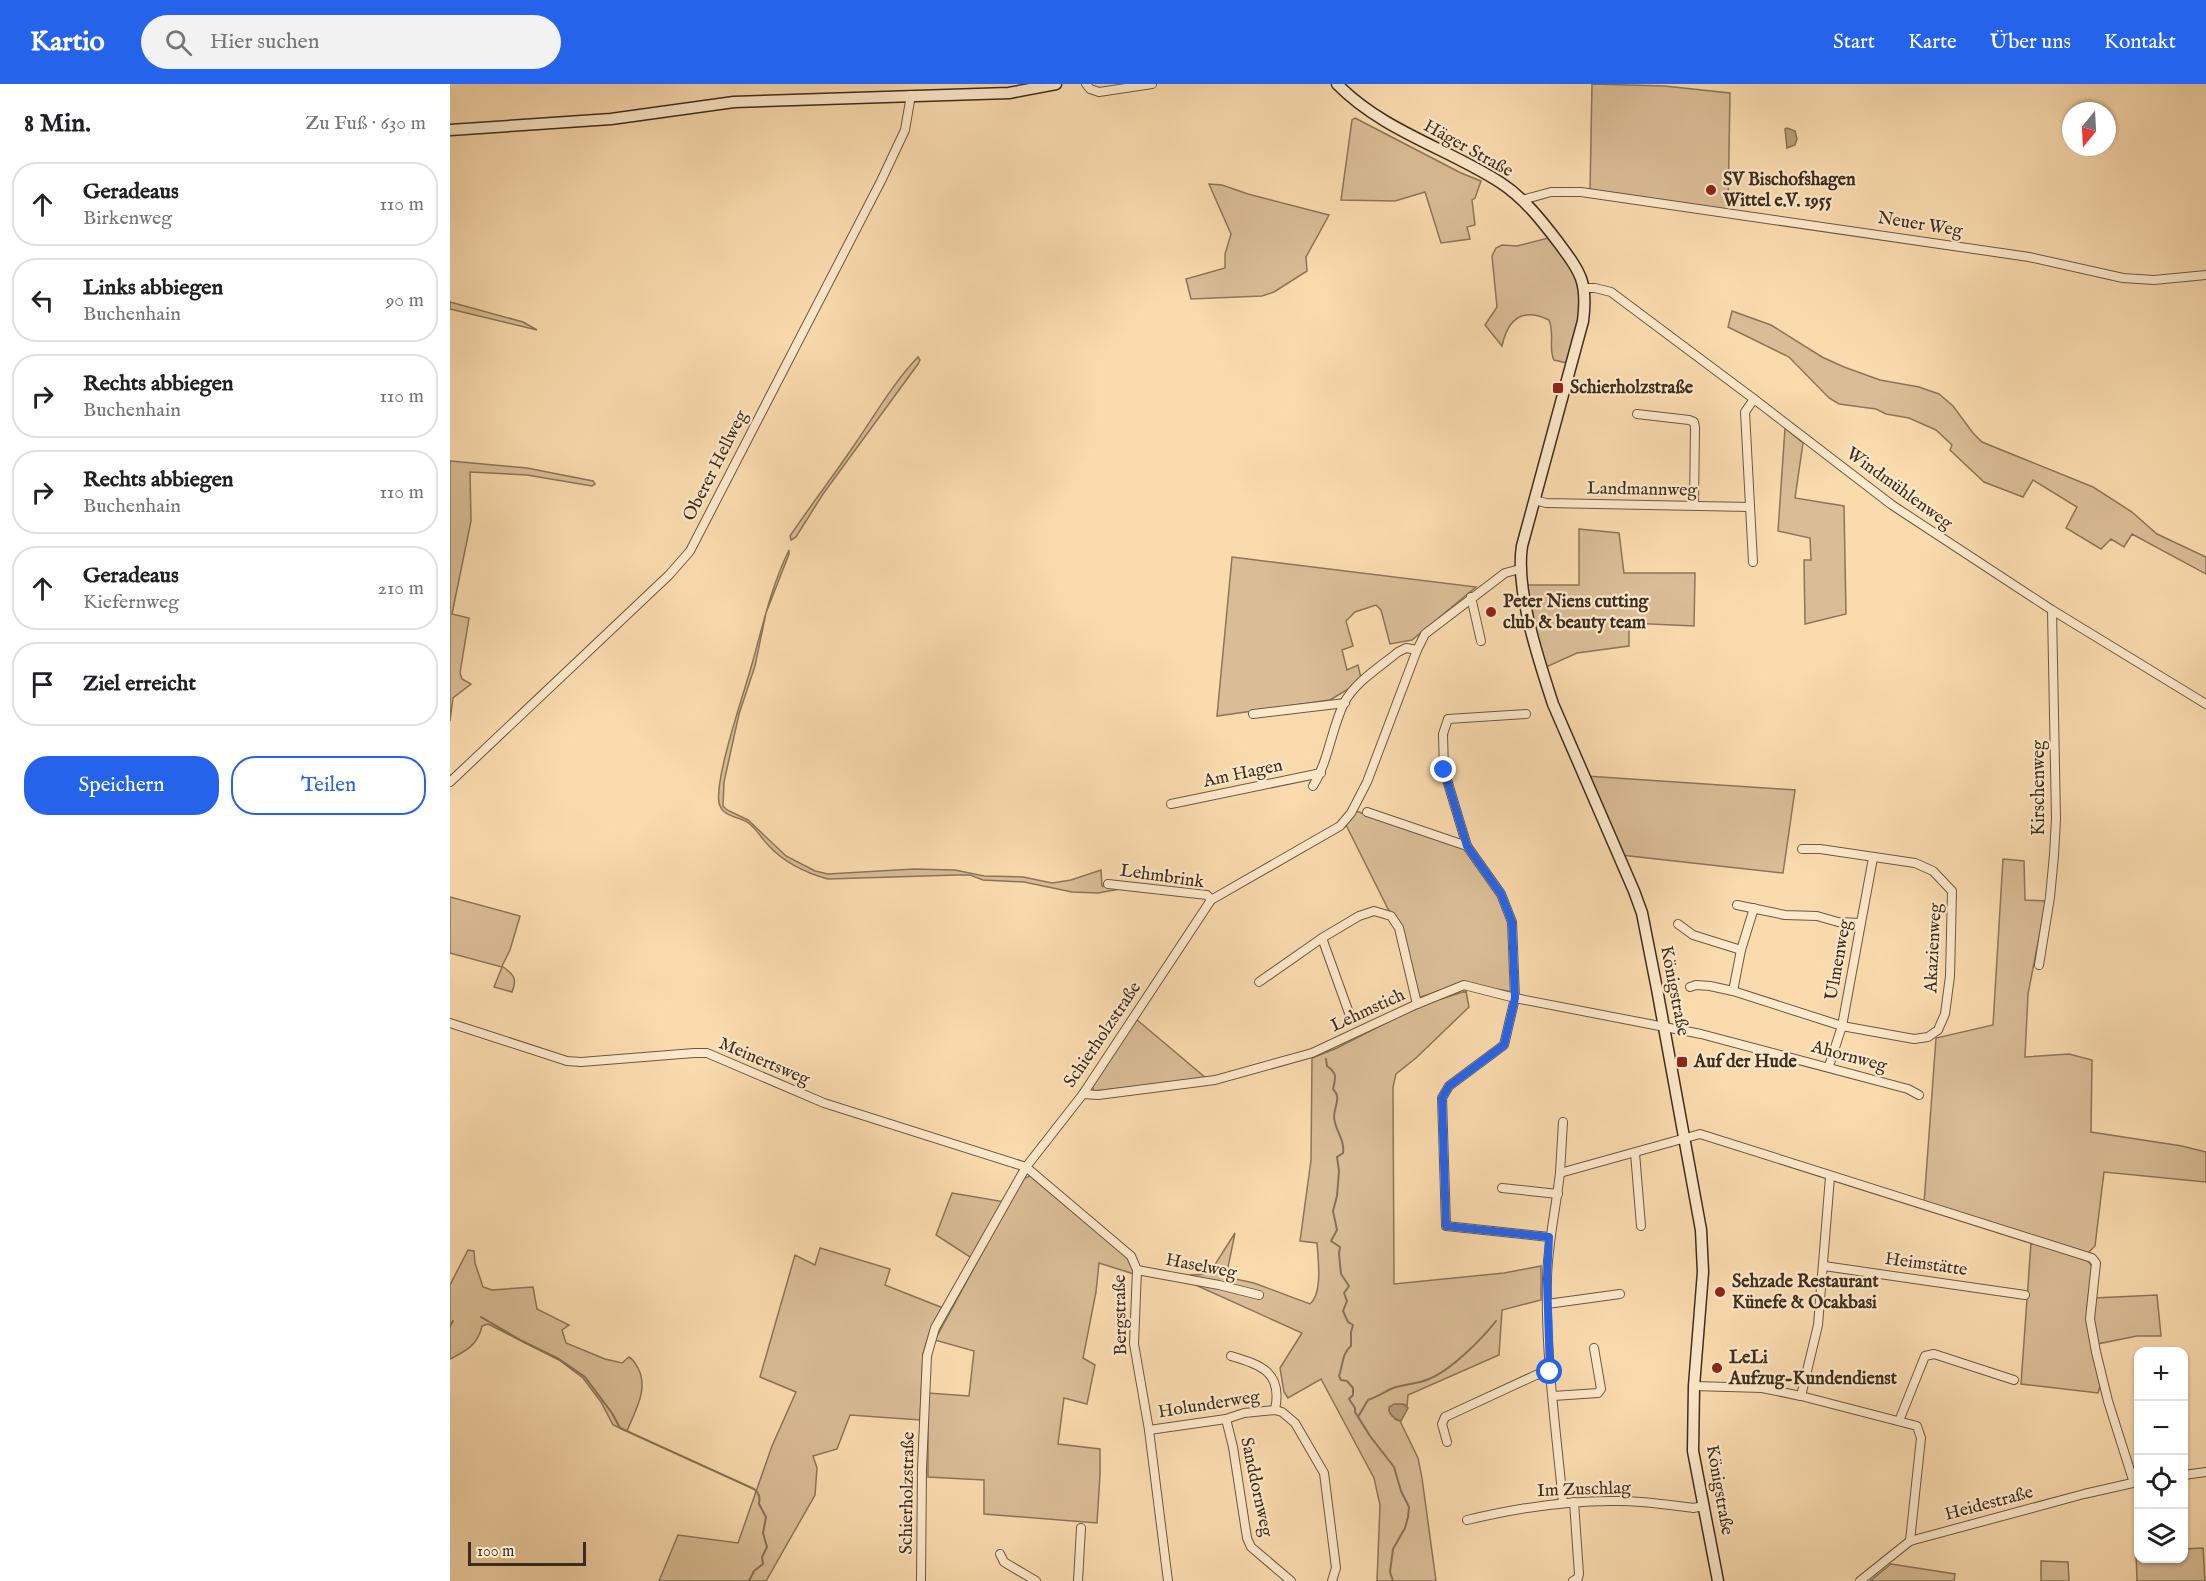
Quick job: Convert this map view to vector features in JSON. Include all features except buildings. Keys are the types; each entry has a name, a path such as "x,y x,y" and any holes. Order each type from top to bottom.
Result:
{"main road":[{"path":"451,132 611,119 734,102 1009,93 1056,84"},
{"name":"Häger Straße","path":"1337,84 1369,112 1503,184 1522,200 1566,253 1578,270 1585,288"},
{"path":"1520,568 1522,546 1582,321 1585,288"},
{"name":"Königstraße","path":"1520,568 1535,645 1553,704 1621,858 1642,913 1701,1230 1703,1272 1694,1386 1693,1450 1718,1581"}],"street":[{"path":"1086,84 1090,89 1099,92 1152,84"},
{"name":"Oberer Hellweg","path":"450,782 669,575 690,551 881,181 905,130 911,95"},
{"name":"Neuer Weg","path":"1522,200 1551,192 1581,192 2029,257 2123,278 2154,280 2206,275"},
{"name":"Windmühlenweg","path":"1585,288 1611,292 1892,505 2052,610 2206,704"},
{"path":"1753,562 1745,412 1754,399"},
{"path":"1637,414 1694,422 1694,506"},
{"name":"Landmannweg","path":"1534,500 1546,503 1750,507"},
{"name":"Schierholzstraße","path":"921,1581 922,1468 927,1367 932,1338 935,1328 1026,1167 1083,1094 1210,900 1340,826 1351,813 1367,782 1425,634 1505,573 1520,568"},
{"path":"1472,597 1481,640"},
{"name":"Kirschenweg","path":"2038,965 2050,897 2056,819 2052,610"},
{"path":"1314,786 1321,773 1345,703 1355,688 1398,652 1406,648 1417,650"},
{"path":"1253,714 1345,703"},
{"path":"1526,714 1448,719 1443,734 1444,770 1467,846 1501,894 1512,922 1515,998 1504,1045 1449,1086 1442,1098 1446,1226 1549,1237"},
{"name":"Am Hagen","path":"1170,804 1321,773"},
{"path":"1367,812 1467,846"},
{"name":"Akazienweg","path":"1802,849 1820,849 1914,863 1933,871 1952,891 1950,976 1945,1014 1938,1030 1928,1037 1914,1039 1842,1026"},
{"name":"Ulmenweg","path":"1829,1066 1842,1026 1873,858"},
{"name":"Lehmbrink","path":"1108,884 1207,895 1210,900"},
{"path":"1737,905 1785,915 1817,916 1838,922 1860,923"},
{"path":"1733,991 1754,908"},
{"path":"1258,982 1322,938 1359,916 1374,910 1391,916 1400,928 1417,1004"},
{"path":"1678,924 1693,935 1742,950"},
{"path":"1322,938 1349,1013"},
{"path":"1690,987 1703,985 1733,991 1842,1026"},
{"name":"Lehmstich","path":"1083,1094 1098,1095 1215,1080 1235,1075 1312,1053 1417,1004 1464,986 1664,1028"},
{"name":"Meinertsweg","path":"450,1023 567,1061 707,1053 824,1103 1026,1167"},
{"name":"Ahornweg","path":"1664,1028 1701,1034 1829,1066 1908,1089 1919,1095"},
{"path":"1563,1122 1558,1194 1549,1237 1547,1304 1550,1372 1563,1503"},
{"path":"1560,1173 1700,1134 2092,1258 2096,1263 2090,1319 2096,1352 2108,1401 2134,1476"},
{"path":"1635,1153 1641,1226"},
{"name":"Bergstraße","path":"1026,1167 1131,1256 1137,1270 1134,1344 1149,1430 1168,1581"},
{"path":"1801,1396 1818,1325 1830,1177"},
{"path":"1502,1188 1558,1194"},
{"name":"Heimstätte","path":"1824,1266 2025,1295"},
{"name":"Haselweg","path":"1137,1270 1260,1295"},
{"path":"1547,1304 1620,1294"},
{"path":"1552,1396 1598,1393 1601,1389 1594,1348"},
{"path":"1899,1421 1925,1356 1934,1354 2014,1380"},
{"name":"Holunderweg","path":"1231,1356 1256,1363 1269,1372 1274,1381 1275,1410"},
{"path":"1447,1442 1442,1425 1445,1417 1536,1375 1550,1372"},
{"path":"1694,1386 1762,1388 1917,1426 1921,1438 1910,1541"},
{"name":"Holunderweg","path":"1149,1430 1226,1419 1244,1413 1275,1410 1282,1412 1295,1423 1324,1473 1335,1568 1332,1581"},
{"name":"Sanddornweg","path":"1226,1419 1233,1447 1247,1538 1251,1547 1291,1581"},
{"path":"2188,1474 2206,1472"},
{"name":"Heidestraße","path":"1860,1581 1910,1541 2134,1482"},
{"name":"Im Zuschlag","path":"1467,1520 1513,1509 1574,1502 1620,1501 1693,1508 1704,1506"},
{"path":"1573,1581 1578,1578 1579,1574 1574,1502"},
{"path":"1078,1581 1081,1528"},
{"path":"1000,1554 1004,1562 1036,1581"}],"shaded area":[{"path":"1592,84 1664,86 1730,93 1728,211 1590,191"},
{"path":"1355,118 1481,181 1475,198 1472,200 1475,225 1467,227 1470,239 1441,243 1425,192 1395,201 1341,200 1352,120"},
{"path":"1785,129 1795,131 1797,139 1795,145 1787,148"},
{"path":"1209,184 1222,185 1329,215 1306,257 1307,271 1274,292 1262,296 1191,299 1186,279 1225,268 1225,254 1231,234"},
{"path":"1548,238 1574,271 1581,294 1578,324 1567,363 1554,360 1552,356 1549,320 1531,315 1518,318 1508,329 1502,346 1485,325 1497,307 1492,256 1496,248 1502,245 1517,246"},
{"path":"450,302 523,322 537,330 450,309"},
{"path":"1732,311 1771,325 1822,357 1844,367 1880,380 1919,387 1939,394 1953,406 1982,442 2093,487 2132,512 2157,534 2206,557 2206,574 2132,534 2124,547 2111,539 2101,549 2066,528 2077,507 2033,480 2023,497 1984,482 1950,450 1952,445 1936,430 1909,418 1886,414 1876,409 1839,404 1829,398 1789,357 1728,327"},
{"path":"918,357 920,360 918,364 823,494 796,537 791,540 790,536 900,377"},
{"path":"1785,428 1803,443 1795,498 1844,506 1846,614 1805,624 1804,560 1811,560 1810,538 1778,531"},
{"path":"450,461 527,468 593,481 595,484 592,486 527,475 470,472 471,521 452,614 469,618 460,673 462,679 471,684 453,698 450,721"},
{"path":"1579,529 1619,533 1624,573 1695,573 1694,626 1629,623 1629,646 1577,653 1544,668 1524,585 1579,585"},
{"path":"789,550 766,612 777,578"},
{"path":"1232,557 1476,587 1412,640 1390,644 1381,610 1376,605 1355,612 1346,621 1353,646 1342,650 1347,670 1358,665 1361,678 1330,700 1217,716"},
{"path":"766,615 755,666 739,714 724,782 723,806 748,820 786,856 815,871 828,874 914,869 955,870 984,876 1023,877 1052,883 1071,880 1101,870 1102,886 1120,889 1098,893 1072,892 1024,882 983,880 970,875 828,879 812,874 788,862 769,846 750,824 728,814 720,806 720,779 730,736"},
{"path":"1586,776 1795,790 1783,873 1621,855"},
{"path":"1356,811 1466,848 1500,896 1509,917 1513,992 1463,983 1418,998 1401,926 1388,909 1345,823"},
{"path":"2003,859 2024,861 2025,900 2046,901 2028,994 2025,1057 2069,1054 2092,1060 2091,1132 2206,1152 2206,1182 2104,1172 2095,1246 2087,1254 1924,1204 1936,1038 1993,1025"},
{"path":"450,897 520,916 510,950 502,966 513,977 515,983 512,992 494,987 502,967 450,953"},
{"path":"1466,991 1469,1007 1396,1074 1393,1087 1394,1284 1504,1273 1541,1266 1541,1300 1502,1310 1499,1355 1408,1395 1407,1406 1403,1404 1395,1419 1400,1421 1418,1458 1436,1581 1377,1581 1380,1505 1374,1478 1321,1379 1288,1398 1284,1392 1280,1368 1302,1333 1189,1282 1190,1275 1209,1274 1235,1233 1226,1277 1254,1283 1310,1304 1317,1292 1318,1284 1317,1243 1300,1241 1311,1160 1312,1058 1337,1048 1419,1006"},
{"path":"1136,1019 1207,1079 1094,1091 1092,1086"},
{"path":"1030,1176 1128,1258 1135,1272 1134,1274 1099,1263 1096,1292 1083,1358 1095,1365 1087,1404 1064,1398 1058,1444 1100,1449 1097,1523 984,1514 984,1480 928,1477 928,1393 969,1396 974,1351 935,1340 1022,1179"},
{"path":"952,1193 1005,1202 973,1259 936,1235"},
{"path":"2031,1243 2087,1260 2092,1266 2087,1308 2100,1386 2098,1393 2021,1384"},
{"path":"820,1248 890,1269 885,1285 943,1308 929,1334 923,1354 920,1420 850,1415 837,1449 813,1456 817,1468 815,1495 766,1581 659,1581 678,1535 738,1543 772,1446 796,1392 760,1377 795,1255 815,1265"},
{"path":"468,1250 474,1251 475,1263 483,1287 492,1290 533,1287 537,1309 569,1325 562,1330 566,1343 605,1359 622,1363 629,1357 633,1360 641,1376 642,1384 637,1408 627,1431 613,1425 601,1402 583,1378 559,1360 488,1324 482,1326 478,1338 470,1347 450,1359 450,1285"},
{"path":"2157,1295 2161,1336 2137,1336 2097,1344 2094,1298"},
{"path":"1394,1404 1403,1404 1408,1408 1401,1421 1389,1412 1389,1407"},
{"path":"2203,1548 2205,1581 2137,1581 2136,1563 2188,1563 2188,1549"},
{"path":"2041,1561 2068,1562 2069,1581 2041,1581"},
{"path":"1891,1564 1955,1574 1954,1581 1870,1581"}],"waterway":[{"path":"1326,1059 1327,1066 1335,1076 1333,1089 1337,1099 1334,1117 1343,1148 1343,1153 1337,1157 1339,1171 1333,1211 1337,1230 1331,1241 1340,1247 1341,1274 1349,1286 1344,1293 1347,1301 1343,1311 1348,1322 1353,1325 1351,1346 1344,1356 1339,1376 1353,1388 1353,1395 1349,1399 1355,1412 1394,1467 1401,1491 1409,1507 1405,1528 1393,1549 1390,1572 1393,1581"},
{"path":"481,1317 559,1359 585,1377 612,1413 620,1428 754,1489 759,1496 759,1504 766,1517 763,1533 767,1547 762,1557 763,1564 754,1571 749,1581"},
{"path":"450,1326 453,1321"},
{"path":"1358,1417 1368,1400 1393,1388 1429,1379 1447,1369 1496,1321"}],"place":[{"name":"SV Bischofshagen Wittel e.V. 1955","path":"1711,190"},
{"name":"Schierholzstraße","path":"1558,388"},
{"name":"Peter Niens cutting club & beauty team","path":"1491,612"},
{"name":"Auf der Hude","path":"1682,1062"},
{"name":"Sehzade Restaurant Künefe & Ocakbasi","path":"1720,1292"},
{"name":"LeLi Aufzug-Kundendienst","path":"1717,1368"}],"route":[{"path":"1444,770 1467,846 1501,894 1512,922 1515,998 1504,1045 1449,1086 1442,1098 1446,1226 1549,1237 1547,1304 1550,1372"}]}
